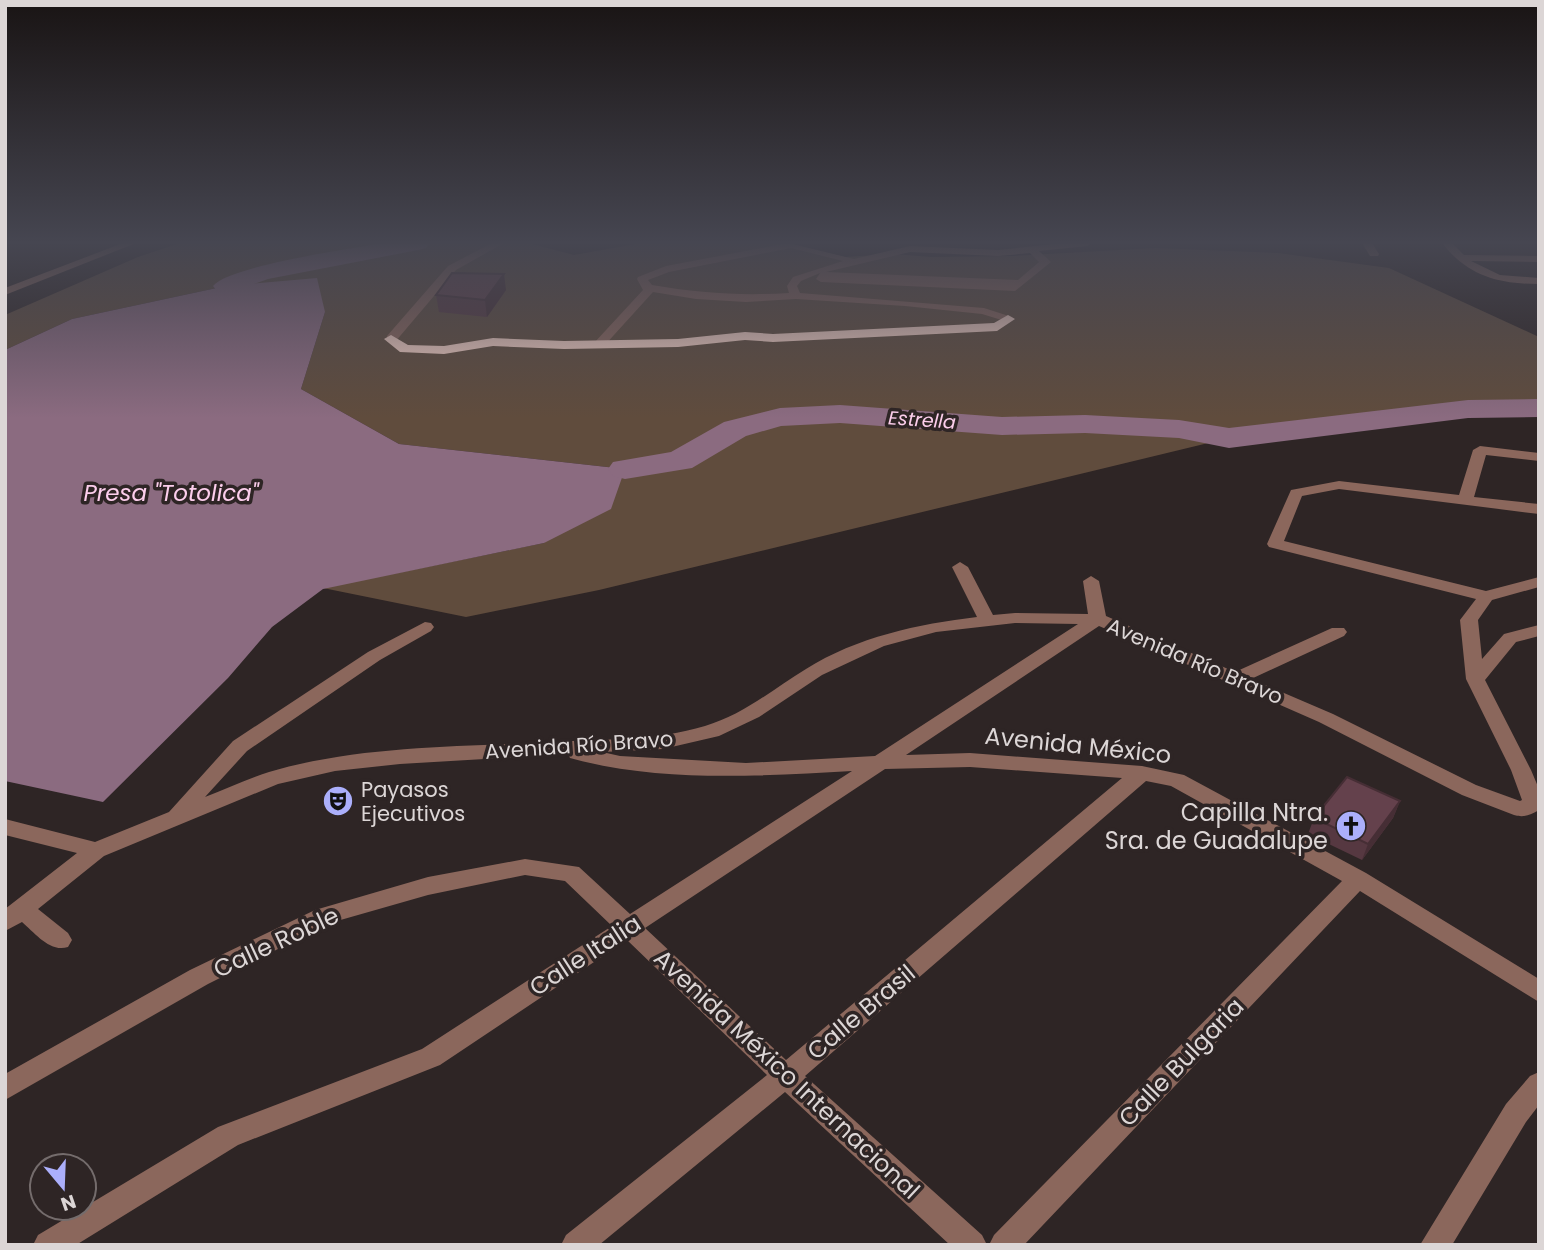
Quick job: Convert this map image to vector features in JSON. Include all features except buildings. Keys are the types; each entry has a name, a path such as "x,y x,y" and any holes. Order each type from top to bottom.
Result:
{"highway":[{"path":"391,339 405,349 431,350 493,342 678,343 744,336 773,338 997,327 1008,319"}],"street":[{"path":"391,339 423,301"},
{"path":"600,343 640,301"},
{"path":"868,301 984,310 1008,319"},
{"path":"1465,501 1480,450 1539,457"},
{"path":"1539,509 1339,485 1296,493 1275,544 1486,596 1539,582"},
{"path":"960,567 987,620"},
{"path":"1091,581 1098,619"},
{"path":"1475,679 1469,620 1486,596"},
{"name":"Avenida Río Bravo","path":"13,915 96,850 273,778 335,764 400,757 663,742 712,731 752,713 815,671 878,642 936,627 1015,618 1098,619 1326,718 1469,790 1521,810 1534,803 1521,770 1475,679"},
{"name":"Calle Italia","path":"48,1245 228,1136 431,1057 1098,619"},
{"path":"176,817 240,746 374,656 425,627"},
{"path":"1475,679 1510,638 1539,630"},
{"path":"1236,679 1338,632"},
{"name":"Avenida México","path":"557,748 620,764 746,770 970,760 1142,773 1177,780 1358,879 1539,992"},
{"name":"Calle Brasil","path":"576,1245 786,1076 1142,773"},
{"path":"5,827 96,850"},
{"name":"Calle Roble","path":"5,1088 199,977 323,916 428,886 526,867 571,873"},
{"name":"Avenida México Internacional","path":"571,873 786,1076 972,1245"},
{"name":"Calle Bulgaria","path":"1004,1245 1358,879"},
{"path":"13,915 60,940"},
{"path":"1435,1245 1516,1113 1539,1084"}],"shaded area":[{"path":"36,301 154,301 72,319 5,350 5,315"},
{"path":"284,301 1461,301 1539,337 1539,408 1467,409 1229,438 599,590 466,617 323,588 544,543 625,469 399,444 301,389 325,312"}],"water":[{"name":"Presa \"Totolica\"","path":"154,301 322,301 325,312 301,389 399,444 625,469 611,509 544,543 323,589 272,627 228,678 103,802 5,781 5,350 72,319"}],"waterway":[{"name":"Estrella","path":"625,469 680,461 735,429 780,417 840,414 1002,426 1085,424 1179,429 1229,438 1468,409 1539,408"}],"place":[{"name":"Payasos Ejecutivos","path":"338,801"},
{"name":"Capilla Ntra. Sra. de Guadalupe","path":"1351,826"}]}
